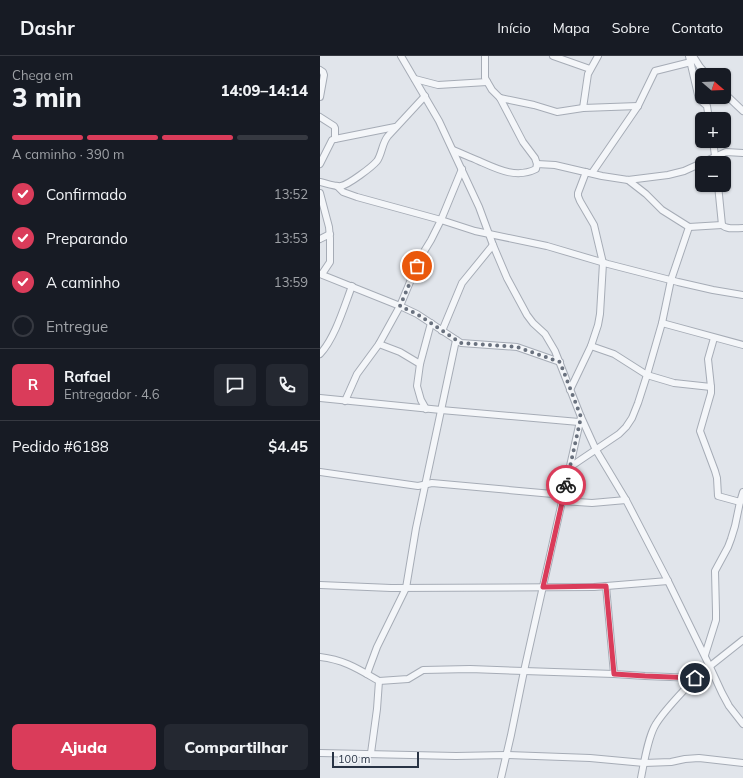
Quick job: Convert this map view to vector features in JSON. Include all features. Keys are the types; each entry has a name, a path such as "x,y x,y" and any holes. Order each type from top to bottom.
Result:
{"street":[{"path":"401,56 439,120 479,207 493,245 527,315 545,334 555,351 580,419 596,450 626,500 668,581 722,693 743,724"},
{"path":"453,150 503,171 524,173 536,169 537,164 535,158 523,142 500,98 486,82 485,56"},
{"path":"553,56 590,69"},
{"path":"583,108 587,79 590,69 598,56"},
{"path":"693,56 701,68"},
{"path":"570,390 591,346 598,325 603,263 594,225 580,201 578,193 589,173 638,106 655,71 690,59 699,99 707,106 708,112"},
{"path":"320,70 324,75 320,97"},
{"path":"414,79 438,85 486,82"},
{"path":"320,182 341,187 350,182 376,161 380,156 385,139 425,96"},
{"path":"500,98 534,105 557,112 583,108 638,106"},
{"path":"731,100 743,111"},
{"path":"320,117 334,126 335,139"},
{"path":"320,164 332,140 396,127"},
{"path":"722,156 729,152 743,153"},
{"path":"537,164 555,165 628,180 668,175 695,167"},
{"path":"345,401 356,374 378,344 400,306 420,258 441,220 462,169"},
{"path":"628,180 646,194 662,210 689,227 722,225 727,228 743,228"},
{"path":"337,186 343,192 357,197 489,234 547,246 603,263 671,280 713,290 743,295"},
{"path":"719,192 722,225"},
{"path":"320,193 330,234 330,262 321,274 417,314 464,344 517,347 560,362"},
{"path":"570,467 620,434 632,418 647,376 662,323 671,280 689,227"},
{"path":"320,239 330,234"},
{"path":"442,331 462,283 493,245"},
{"path":"320,354 334,332 352,286"},
{"path":"426,409 416,386 420,364 431,323"},
{"path":"662,323 743,345"},
{"path":"714,338 708,359 712,387 700,430 717,478 718,496 740,502"},
{"path":"367,674 406,588 425,485 456,340"},
{"path":"378,344 400,352 420,364"},
{"path":"591,346 614,354 647,376 674,383 712,387"},
{"path":"320,398 426,409 580,419"},
{"path":"501,778 580,419"},
{"path":"320,472 418,486 432,483 563,498 592,503 626,500"},
{"path":"705,655 716,620 715,571 731,539 743,492"},
{"path":"320,585 406,588 543,587 606,586 668,581"},
{"path":"606,586 614,674"},
{"path":"641,778 652,732 656,723 695,678 743,640"},
{"path":"320,657 344,662 379,680 408,679 423,670 524,671 695,678"},
{"path":"371,753 379,680"},
{"path":"320,753 456,756 506,755 590,758 644,763 671,762 699,758 743,763"}],"way so far":[{"path":"417,266 400,306 417,314 461,343 523,348 560,362 581,417 566,485"}],"route":[{"path":"566,485 543,587 606,586 614,674 695,678"}]}
